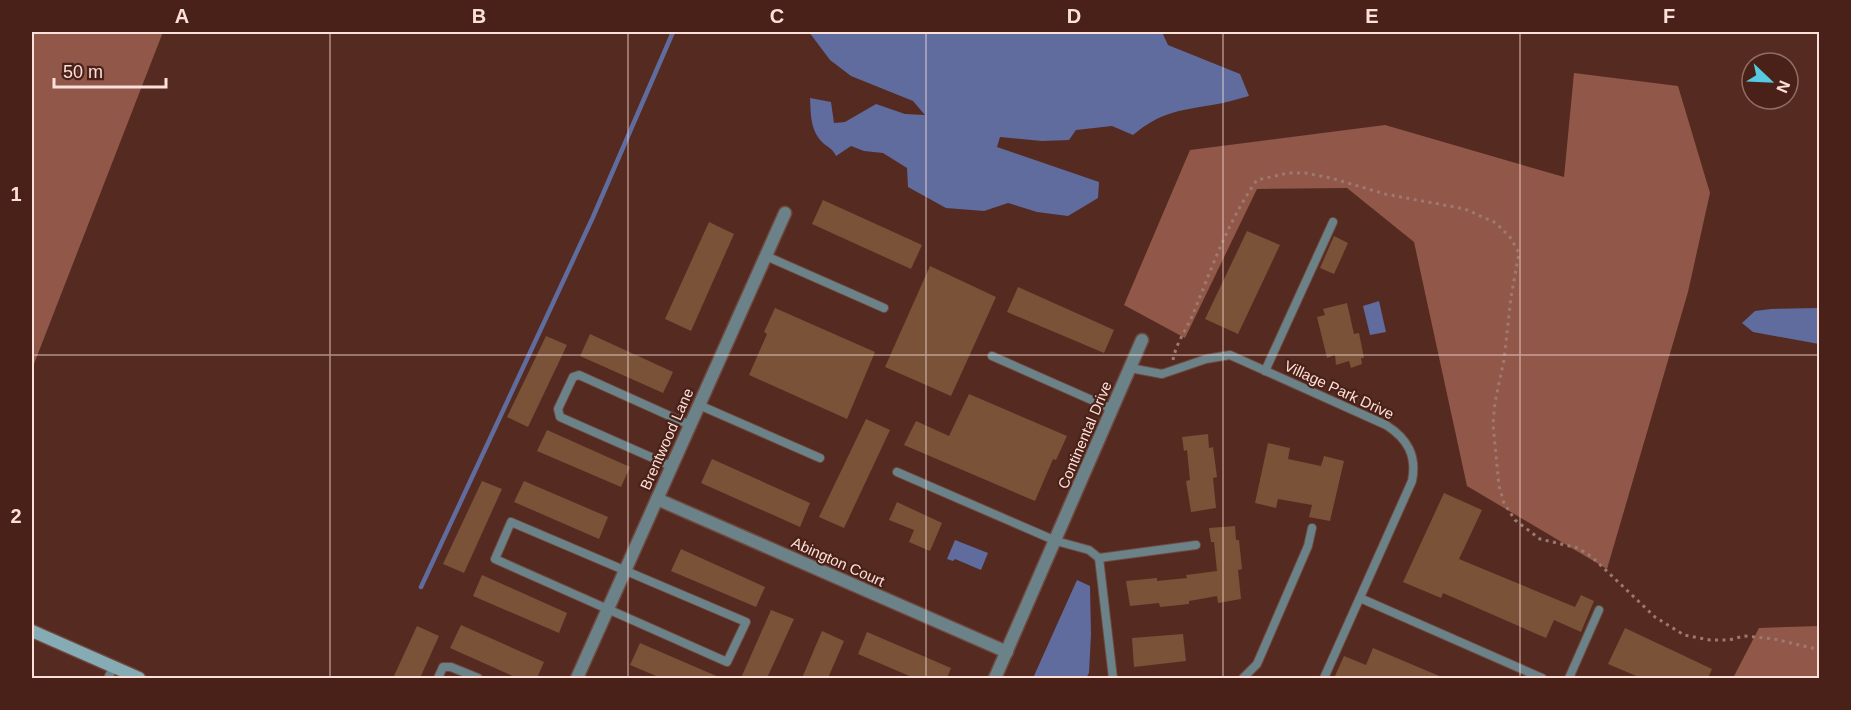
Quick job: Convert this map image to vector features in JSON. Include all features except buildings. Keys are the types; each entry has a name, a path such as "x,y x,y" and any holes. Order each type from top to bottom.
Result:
{"street":[{"name":"Brentwood Lane","path":"577,678 785,213"},
{"name":"Continental Drive","path":"995,678 1142,340"},
{"name":"Abington Court","path":"657,499 1007,652"},
{"path":"32,631 111,673 139,678"}],"lane":[{"path":"1265,371 1333,222"},
{"path":"766,256 884,308"},
{"name":"Village Park Drive","path":"1130,368 1162,374 1206,358 1230,355 1386,425 1399,433 1412,455 1414,468 1412,481 1324,678"},
{"path":"992,356 1112,409"},
{"path":"671,466 560,417 558,409 573,378 579,375 690,425"},
{"path":"699,405 820,458"},
{"path":"897,472 1056,541 1089,550 1099,558 1113,678"},
{"path":"511,522 746,622 728,662 608,609 495,559 511,522"},
{"path":"1243,678 1257,664 1308,546 1312,528"},
{"path":"1099,558 1196,545"},
{"path":"1359,598 1542,678"},
{"path":"1569,678 1599,610"},
{"path":"438,678 443,667 451,667 478,678"}],"path":[{"path":"1511,297 1508,332 1493,424 1498,486 1504,503 1515,520 1540,539 1578,548 1592,557 1655,617 1684,636 1710,640 1729,640 1744,636 1774,639 1820,650"}],"shaded area":[{"path":"32,32 163,32 32,369"},
{"path":"1574,73 1678,86 1710,193 1688,292 1607,569 1467,486 1414,242 1347,188 1257,189 1185,338 1124,305 1190,150 1385,125 1564,177"},
{"path":"1819,626 1819,678 1733,678 1759,628"}],"water":[{"path":"809,32 1162,32 1168,45 1240,74 1249,96 1161,117 1133,135 1112,126 1076,130 1069,140 1042,141 1000,137 997,147 1099,182 1098,198 1068,216 1037,212 1008,203 984,211 946,208 908,187 907,168 883,153 864,151 851,146 836,156 819,138 812,122 810,98 831,102 834,123 845,122 876,104 905,114 925,115 913,101 851,76 830,60"},
{"path":"1379,301 1386,332 1370,335 1363,306"},
{"path":"1819,308 1819,344 1753,332 1742,323 1755,311"},
{"path":"955,540 988,553 981,570 955,559 953,561 947,559"},
{"path":"1077,580 1090,586 1089,673 1086,678 1033,678"}],"waterway":[{"path":"421,587 593,217 673,32"}]}
